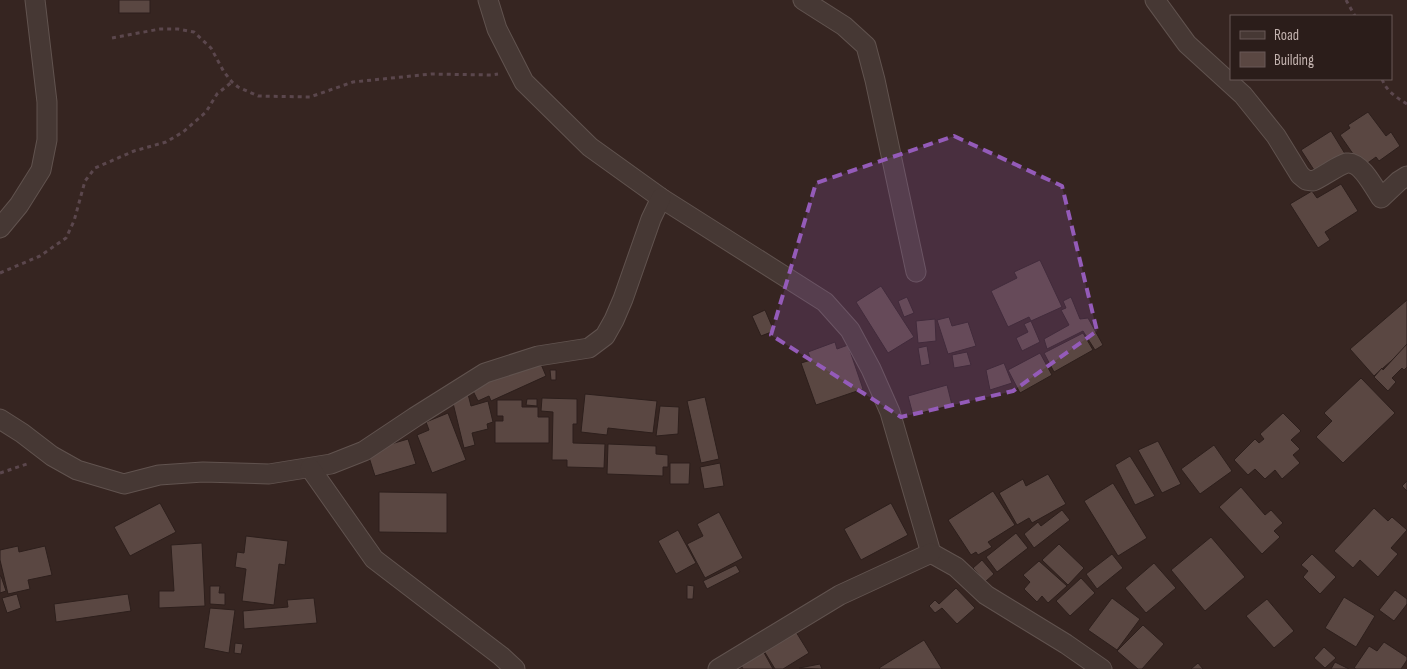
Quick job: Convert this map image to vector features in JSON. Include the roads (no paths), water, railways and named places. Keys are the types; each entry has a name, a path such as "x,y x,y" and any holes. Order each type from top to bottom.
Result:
{"street":[{"path":"0,228 19,205 41,170 47,140 47,102 35,0"},
{"path":"488,0 497,29 524,82 590,147 661,198 825,302 850,330 871,369 890,412 931,553 956,566 986,595 1066,644 1102,669"},
{"path":"804,0 844,26 866,46 916,272"},
{"path":"1155,0 1187,44 1243,95 1276,136 1300,176 1306,180 1313,181 1347,163 1355,164 1364,173 1381,198 1407,176"},
{"path":"0,419 52,456 77,470 124,484 159,475 203,472 269,474 331,464 364,451 485,373 538,356 589,348 605,336 623,300 651,219 661,198"},
{"path":"310,468 374,559 515,669"},
{"path":"718,669 840,595 931,553"}]}
